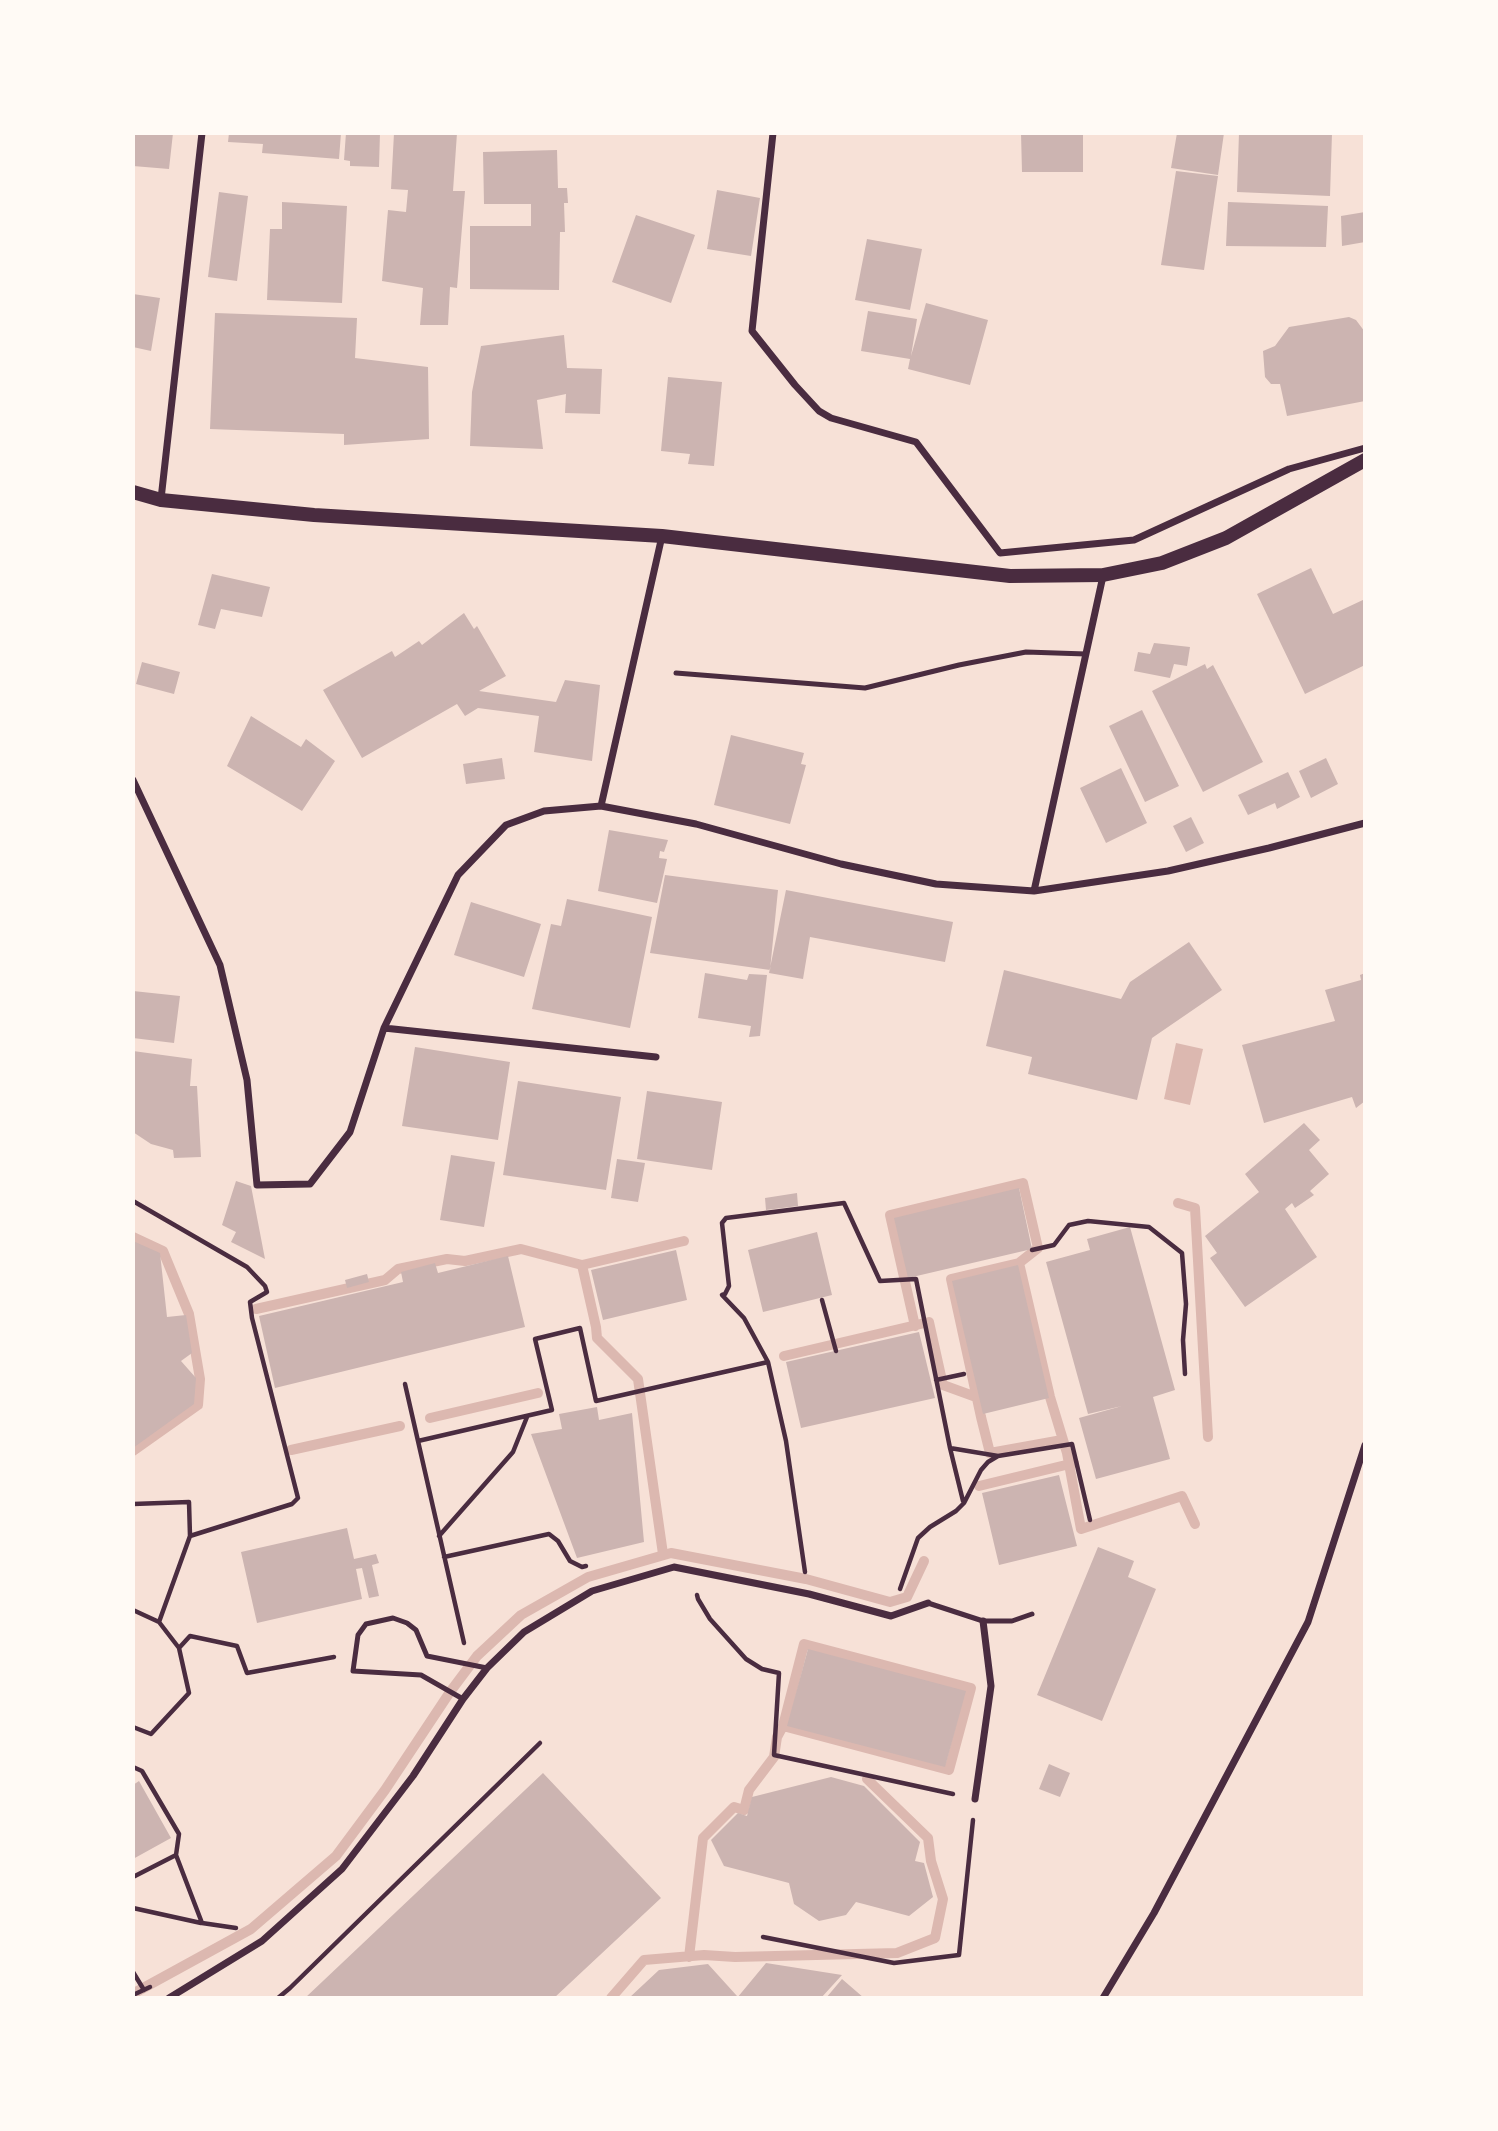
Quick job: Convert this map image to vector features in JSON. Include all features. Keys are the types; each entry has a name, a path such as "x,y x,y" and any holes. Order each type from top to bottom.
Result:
{"main road":[{"path":"133,492 161,500 314,515 663,536 1010,576 1103,575 1162,564 1226,538 1365,460"}],"street":[{"path":"161,500 202,133"},
{"path":"774,133 752,331 794,385 819,411 831,418 916,442 1000,553 1133,540 1289,469 1365,448"},
{"path":"601,806 663,536"},
{"path":"1034,891 1103,575"},
{"path":"133,780 220,965 247,1080 257,1185 310,1184 350,1132 384,1028 458,875 506,825 544,811 601,806 696,824 841,863 936,884 1034,891 1168,871 1365,823"},
{"path":"384,1028 656,1056"},
{"path":"1102,1998 1154,1913 1308,1622 1365,1445"},
{"path":"169,1998 262,1941 342,1869 413,1776 463,1699 487,1668 524,1632 592,1591 674,1566 808,1594 891,1616 928,1603"},
{"path":"975,1799 991,1686 983,1621"}],"lane":[{"path":"676,673 866,688 1026,652 1086,654"},
{"path":"928,1603 983,1621 1012,1621 1032,1614"},
{"path":"463,1699 421,1675 353,1671 358,1635 366,1624 393,1618 407,1623 415,1630 427,1656 487,1668"}],"path":[{"path":"133,1201 247,1268 265,1286 267,1292 250,1302 252,1318 298,1498 292,1504 190,1536"},
{"path":"808,1594 786,1441 768,1363 744,1318 722,1295 729,1286 722,1223 726,1218 844,1203 880,1281 916,1279 950,1448 964,1503"},
{"path":"1032,1250 1054,1245 1069,1225 1088,1221 1149,1227 1182,1253 1186,1304 1183,1340 1185,1374"},
{"path":"822,1300 836,1351"},
{"path":"418,1441 552,1410 535,1339 580,1328 596,1401 768,1363"},
{"path":"936,1380 964,1374"},
{"path":"404,1384 464,1643 465,1658 461,1664"},
{"path":"439,1536 513,1452 527,1416"},
{"path":"950,1448 998,1456 1072,1444 1090,1520"},
{"path":"891,1616 918,1538 964,1503 981,1470 998,1456"},
{"path":"133,1504 189,1502 190,1536 159,1622"},
{"path":"444,1557 549,1534 558,1541 570,1561 582,1567 595,1564"},
{"path":"674,1566 697,1584 698,1600 710,1619 746,1659 762,1669 779,1673 774,1755 975,1799 959,1955 894,1963 763,1937"},
{"path":"133,1609 159,1622 179,1648 189,1693 151,1734 133,1727"},
{"path":"179,1648 190,1636 237,1646 247,1673 355,1653"},
{"path":"278,1998 540,1743"},
{"path":"133,1767 142,1770 179,1835 176,1855 202,1923"},
{"path":"133,1877 176,1855"},
{"path":"133,1908 248,1930"},
{"path":"133,1972 144,1990"}],"shaded area":[{"path":"1176,1043 1203,1049 1190,1105 1164,1099"}],"building":[{"path":"133,133 173,133 169,169 133,166"},
{"path":"229,133 341,133 339,159 262,153 263,144 228,142"},
{"path":"346,133 380,133 379,167 350,166 350,161 344,160"},
{"path":"394,133 457,133 453,191 465,191 457,288 450,287 448,325 420,325 423,288 382,281 388,210 406,212 408,190 391,189"},
{"path":"1021,133 1083,133 1083,172 1022,172"},
{"path":"1177,133 1224,133 1218,175 1171,168"},
{"path":"1239,133 1332,133 1330,196 1237,192"},
{"path":"557,150 558,188 567,188 568,203 564,203 565,232 560,232 559,290 470,289 470,226 531,226 531,204 484,204 483,152"},
{"path":"1176,171 1218,176 1204,270 1161,265"},
{"path":"717,190 760,198 751,256 707,249"},
{"path":"219,192 248,196 237,281 208,277"},
{"path":"282,202 347,206 342,303 267,300 270,229 282,229"},
{"path":"1228,202 1328,206 1326,247 1226,246"},
{"path":"1365,212 1365,242 1342,246 1341,216"},
{"path":"636,215 695,235 671,303 612,282"},
{"path":"867,239 922,249 910,310 855,300"},
{"path":"133,294 160,298 151,351 133,347"},
{"path":"926,303 988,320 970,385 908,369 910,359 861,351 868,311 917,319 911,356"},
{"path":"215,313 357,318 355,358 428,367 429,439 344,445 344,434 210,429"},
{"path":"1349,317 1356,320 1365,332 1365,401 1287,416 1280,384 1271,384 1265,377 1263,351 1275,346 1289,327"},
{"path":"564,335 567,368 602,369 600,414 565,413 566,394 537,400 543,449 470,446 472,392 481,346"},
{"path":"668,377 722,382 714,466 688,464 690,454 661,451"},
{"path":"1311,568 1333,614 1365,599 1365,665 1305,694 1257,594"},
{"path":"212,574 270,587 262,617 221,609 215,629 198,625"},
{"path":"464,613 474,629 477,626 506,676 479,691 556,702 565,680 600,685 592,761 534,752 539,716 478,708 465,716 457,704 362,758 323,690 392,651 395,657 419,641 422,645"},
{"path":"1154,643 1190,647 1187,666 1174,664 1170,678 1134,671 1138,652 1150,654"},
{"path":"142,662 180,672 174,694 136,684"},
{"path":"1205,664 1207,669 1213,665 1263,762 1203,792 1152,691"},
{"path":"1142,710 1179,786 1145,802 1109,726"},
{"path":"251,716 301,747 306,739 335,761 302,811 227,766"},
{"path":"731,735 804,753 801,764 806,765 790,824 714,805"},
{"path":"502,758 505,779 466,784 463,764"},
{"path":"1326,758 1338,784 1311,798 1299,771"},
{"path":"1121,768 1147,823 1106,843 1080,788"},
{"path":"1288,772 1300,797 1277,809 1275,803 1248,815 1238,795"},
{"path":"1191,817 1204,843 1186,852 1173,826"},
{"path":"609,830 668,840 664,852 660,851 659,858 667,859 657,903 598,891"},
{"path":"665,875 778,890 770,970 650,953"},
{"path":"786,890 953,922 945,962 810,937 803,979 769,973"},
{"path":"567,899 652,917 630,1028 532,1009 551,924 561,926"},
{"path":"471,902 541,924 524,977 454,955"},
{"path":"1189,942 1222,990 1152,1038 1137,1100 1028,1074 1032,1057 986,1046 1004,970 1121,999 1130,982"},
{"path":"705,973 747,980 749,974 767,975 760,1036 749,1037 751,1026 698,1018"},
{"path":"1365,973 1365,1101 1356,1108 1352,1097 1264,1123 1242,1045 1335,1021 1325,990 1361,980 1360,975"},
{"path":"133,991 180,996 174,1043 133,1038"},
{"path":"415,1047 510,1062 498,1140 402,1126"},
{"path":"133,1051 192,1059 190,1086 197,1086 201,1157 174,1158 173,1150 151,1144 133,1132"},
{"path":"518,1081 621,1097 606,1190 503,1175"},
{"path":"647,1091 722,1102 712,1170 637,1159"},
{"path":"1304,1123 1320,1140 1309,1150 1329,1174 1310,1191 1314,1195 1295,1208 1292,1203 1285,1209 1317,1257 1245,1307 1210,1258 1217,1253 1205,1236 1259,1192 1245,1174"},
{"path":"451,1155 495,1162 484,1227 440,1220"},
{"path":"617,1159 645,1163 638,1202 611,1198"},
{"path":"236,1181 251,1186 265,1259 231,1242 236,1232 222,1225"},
{"path":"1019,1188 1032,1249 908,1278 894,1218"},
{"path":"797,1193 798,1206 766,1210 765,1198"},
{"path":"1130,1227 1175,1390 1153,1397 1170,1459 1096,1479 1079,1418 1122,1406 1088,1414 1046,1262 1090,1250 1087,1239"},
{"path":"817,1232 832,1295 763,1312 748,1250"},
{"path":"133,1241 160,1253 167,1317 186,1315 192,1353 181,1361 196,1378 194,1404 133,1448"},
{"path":"676,1250 687,1300 603,1320 591,1270"},
{"path":"508,1256 525,1327 275,1388 259,1316 403,1282 401,1272 435,1263 438,1273"},
{"path":"1018,1265 1049,1398 983,1414 952,1281"},
{"path":"367,1274 369,1282 347,1288 345,1280"},
{"path":"919,1332 935,1398 801,1428 786,1362"},
{"path":"597,1407 599,1420 632,1413 644,1542 577,1558 531,1434 562,1429 559,1414"},
{"path":"1059,1475 1077,1546 999,1565 982,1493"},
{"path":"347,1528 354,1559 376,1554 379,1563 372,1565 379,1596 369,1598 362,1568 356,1569 362,1599 257,1623 241,1552"},
{"path":"1098,1547 1134,1561 1128,1577 1156,1589 1102,1721 1037,1695"},
{"path":"808,1649 966,1691 945,1767 787,1726"},
{"path":"1049,1764 1070,1773 1060,1797 1039,1789"},
{"path":"543,1773 661,1898 554,1998 305,1998"},
{"path":"831,1777 864,1786 920,1842 915,1861 924,1863 933,1897 909,1916 856,1902 846,1915 819,1921 794,1904 789,1883 724,1866 711,1840 738,1813 747,1816 752,1797"},
{"path":"139,1781 171,1838 133,1859 133,1785"},
{"path":"766,1963 842,1975 821,1998 737,1998"},
{"path":"708,1964 737,1996 735,1998 629,1998 659,1970"},
{"path":"842,1979 864,1998 826,1998"}],"waterway":[{"path":"915,1326 890,1215 1023,1183 1038,1248 1019,1263 1050,1397 1067,1453 1081,1529 1182,1496 1195,1524"},
{"path":"1178,1203 1195,1208 1208,1437"},
{"path":"133,1237 163,1251 189,1314 200,1379 198,1405 133,1451"},
{"path":"256,1309 385,1280 398,1269 447,1259 465,1261 521,1249 582,1265 684,1241"},
{"path":"1019,1263 951,1279 981,1417 990,1453 1062,1440"},
{"path":"582,1265 597,1338 638,1379 663,1554"},
{"path":"784,1356 929,1322 943,1385 976,1397"},
{"path":"430,1418 538,1393"},
{"path":"291,1450 400,1426"},
{"path":"979,1486 1074,1463"},
{"path":"136,1992 251,1929 336,1856 477,1656 521,1615 588,1577 671,1553 806,1579 890,1602 907,1597 924,1561"},
{"path":"689,1957 703,1838 734,1807 744,1810 749,1790 774,1757 777,1737 783,1726 804,1644 971,1688 949,1770 783,1726"},
{"path":"611,1998 644,1960 704,1955 735,1957 897,1953 935,1938 943,1899 931,1861 928,1838 867,1779"}]}
